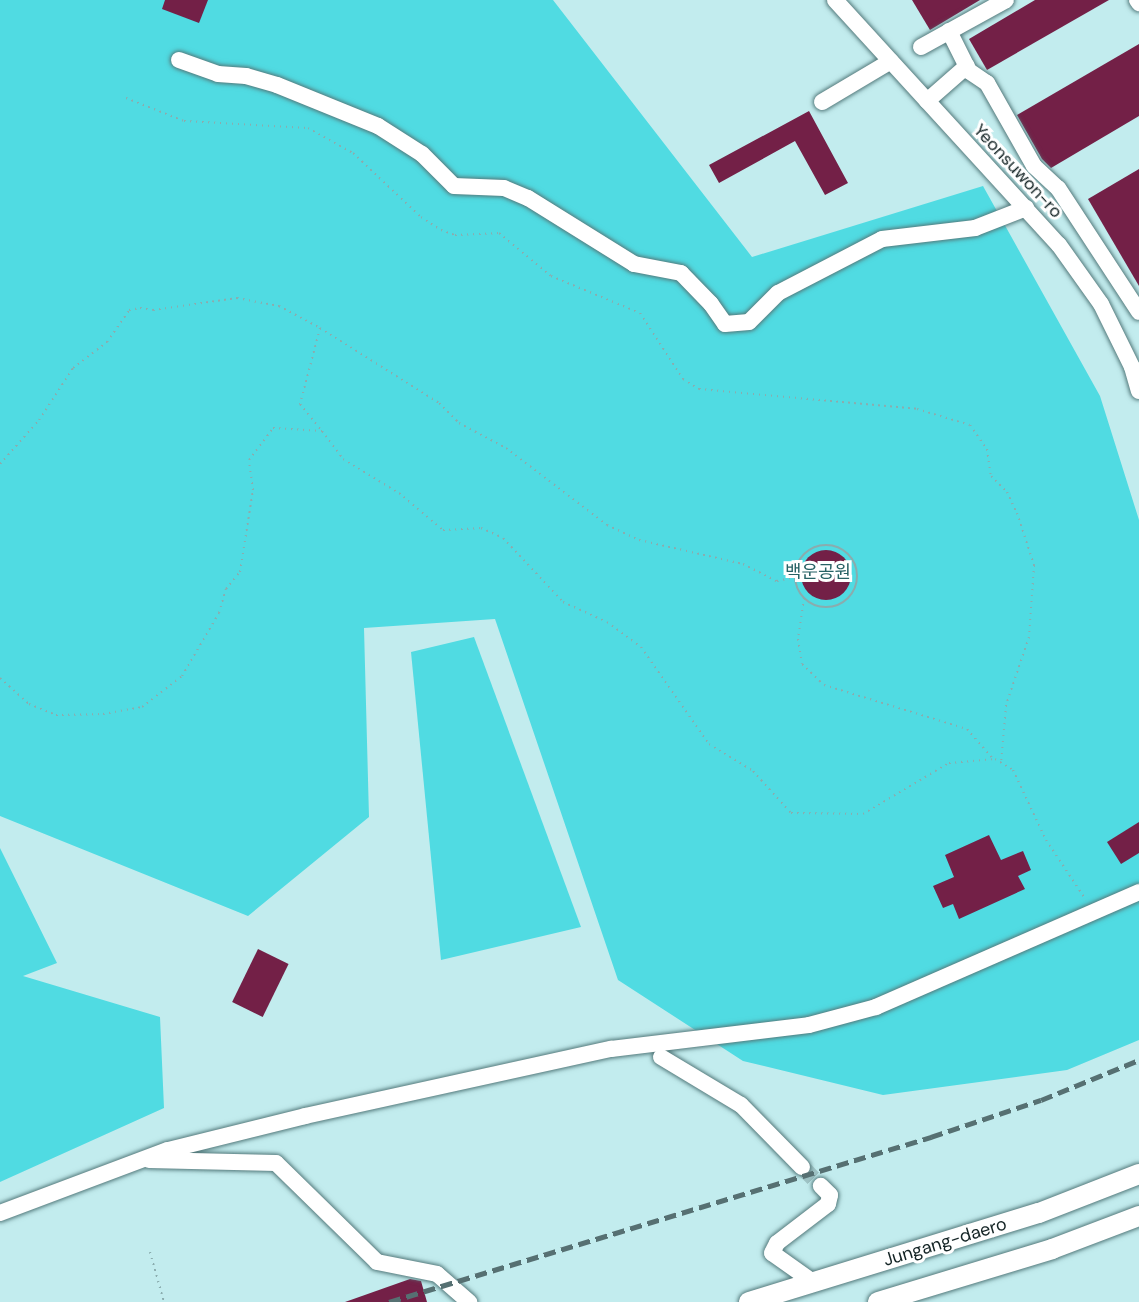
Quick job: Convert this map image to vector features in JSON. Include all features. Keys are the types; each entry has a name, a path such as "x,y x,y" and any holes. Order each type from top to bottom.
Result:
{"main road":[{"name":"Jungang-daero","path":"749,1302 1039,1213 1139,1174"},
{"path":"878,1302 1052,1249 1139,1216"}],"street":[{"name":"Yeonsuwon-ro","path":"835,0 1059,245 1101,304 1132,368 1139,391"},
{"path":"921,46 1006,0"},
{"path":"949,32 967,66 987,83 1034,166 1058,188 1139,312"},
{"path":"179,60 218,74 246,76 277,85 378,126 422,154 454,186 504,188 528,198 634,264 681,273 711,304 725,324 749,322 778,294 882,238 975,228 1026,208"},
{"path":"822,102 891,61"},
{"path":"927,101 967,66"},
{"path":"0,1214 140,1160 305,1116 611,1049 809,1025 876,1007 980,964 1092,910 1139,892"},
{"path":"661,1057 741,1105 802,1167"},
{"path":"140,1160 276,1163 377,1262 437,1274 469,1302"},
{"path":"813,1282 772,1253 777,1243 828,1204 830,1195 821,1186"}],"path":[{"path":"126,98 184,121 308,129 353,153 421,217 441,230 455,235 500,233 551,276 640,313 683,380 699,389 918,410 970,425 984,443 991,476 1007,492 1017,513 1034,565 1029,637 1006,705 1001,763"},
{"path":"0,464 39,420 73,368 107,342 129,310 153,310 237,298 279,306 320,328 439,404 459,423 506,448 606,525 639,540 743,564 777,581 795,577"},
{"path":"320,328 300,404 343,459 399,493 442,530 481,528 502,538 563,602 607,622 641,647 709,744 753,771 791,813 862,814 949,763 992,759"},
{"path":"0,678 29,705 56,715 80,715 142,707 182,676 219,613 226,589 240,572 253,490 249,460 273,428 322,431"},
{"path":"804,598 823,607 843,601 855,585 855,564 841,549 821,545 803,555 795,577 804,598 798,639 802,664 824,685 967,729 992,759 1013,770 1046,840 1092,910"},
{"path":"150,1252 164,1302"}],"green space":[{"name":"백운공원","path":"0,0 553,0 752,257 983,186 1100,396 1139,520 1139,1040 1067,1070 883,1095 743,1061 618,980 495,619 364,628 369,817 248,916 0,816"},
{"path":"474,637 581,927 441,960 411,652"},
{"path":"0,848 57,963 23,976 160,1017 164,1108 0,1182"}],"building":[{"path":"165,0 208,0 199,23 162,9"},
{"path":"912,0 980,0 930,30"},
{"path":"1035,0 1109,0 987,70 969,39"},
{"path":"1139,44 1139,116 1051,168 1042,159 1017,115"},
{"path":"809,111 848,183 825,195 795,141 719,183 709,165"},
{"path":"1139,169 1139,286 1088,199"},
{"path":"826,550 844,557 851,575 844,593 826,600 808,593 801,575 808,557"},
{"path":"1139,822 1139,853 1121,864 1107,842"},
{"path":"989,835 1001,860 1023,851 1031,870 1018,876 1025,889 959,919 953,904 943,908 933,886 954,877 945,855"},
{"path":"258,949 289,964 263,1017 232,1002"},
{"path":"410,1279 421,1281 427,1302 345,1302"}],"tunnel":[{"path":"802,1167 821,1186"}],"railway":[{"path":"389,1302 931,1137 1041,1100 1139,1060"}]}
